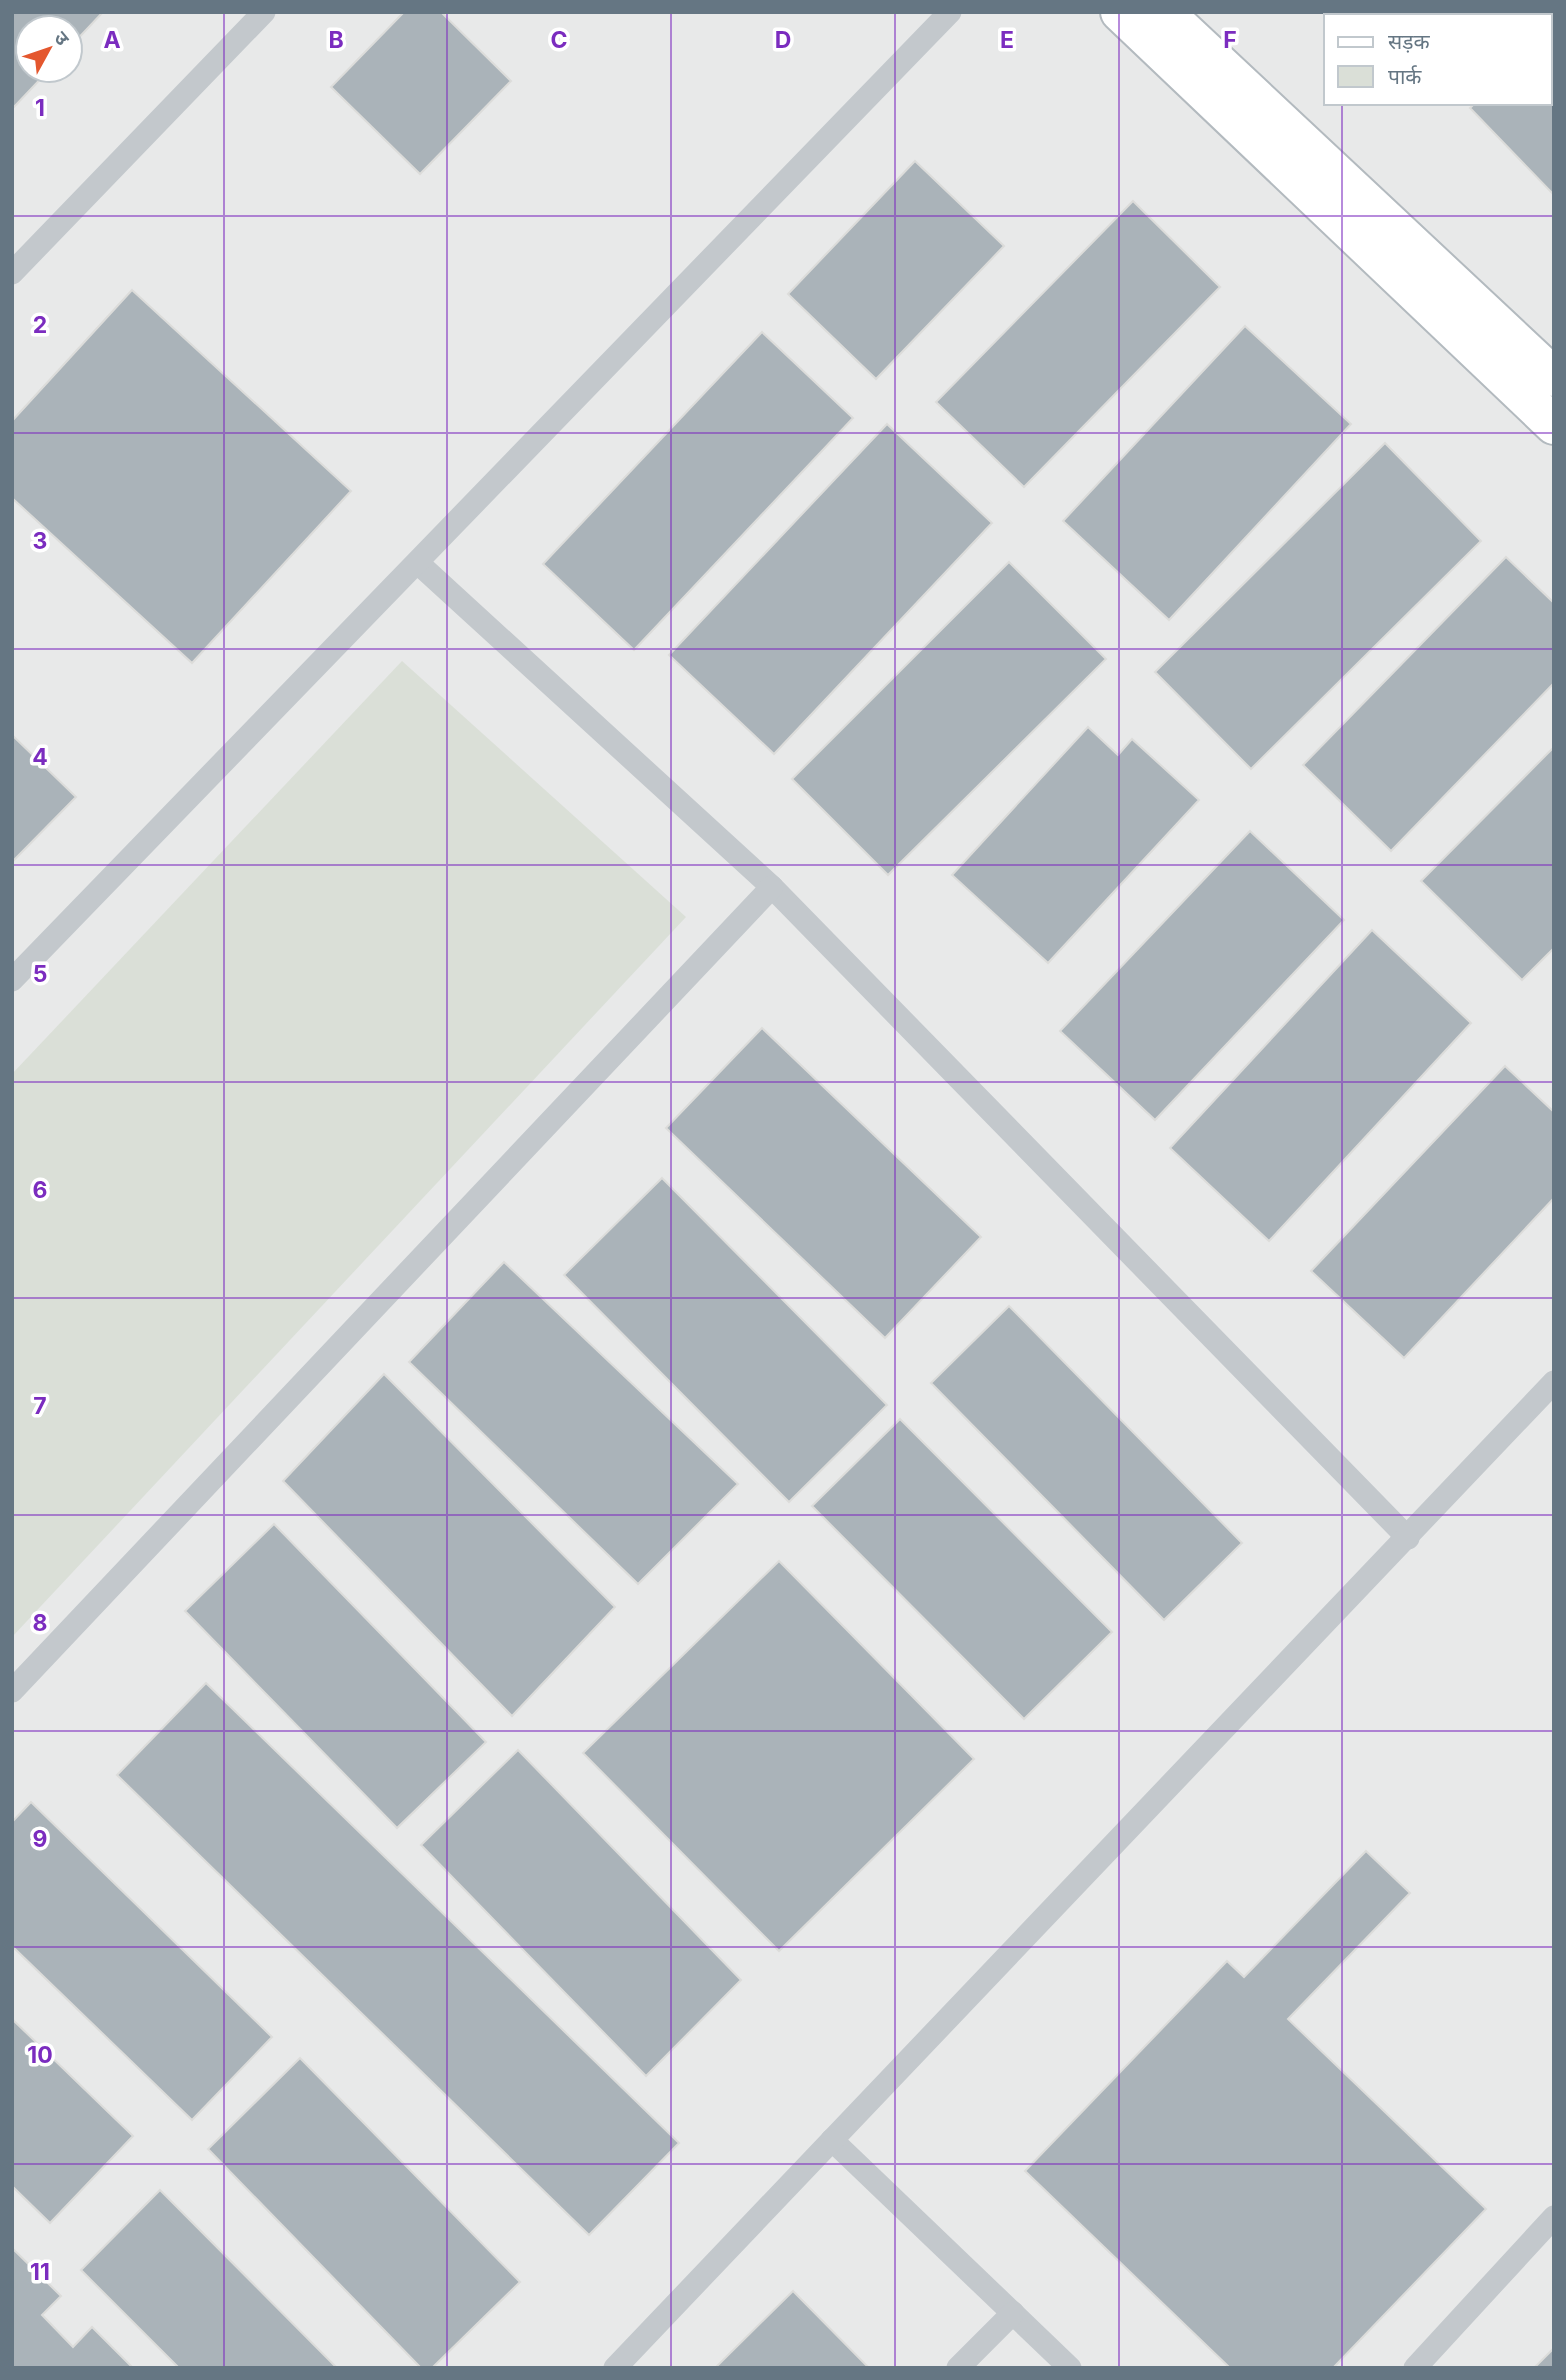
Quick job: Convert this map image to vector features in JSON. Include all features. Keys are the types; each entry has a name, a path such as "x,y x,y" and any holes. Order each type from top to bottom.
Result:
{"street":[{"path":"1120,12 1554,425"},
{"path":"1174,16 1554,377"}],"lane":[{"path":"12,273 264,12"},
{"path":"12,980 419,564 950,12"},
{"path":"419,564 772,887 1408,1538"},
{"path":"12,1691 772,887"},
{"path":"615,2368 1554,1382"},
{"path":"832,2140 1070,2368"},
{"path":"1415,2368 1554,2217"},
{"path":"958,2368 1013,2313"}],"shaded area":[{"path":"12,12 1514,14 1324,14 1324,105 1552,105 1552,52 1554,2368 12,2368"}],"green space":[{"path":"402,661 686,917 12,1637 12,1074"}],"building":[{"path":"12,12 103,12 84,32 84,14 14,14 14,84 36,84 12,109"},
{"path":"404,12 441,12 511,81 420,174 331,87"},
{"path":"1552,74 1554,76 1554,195 1470,108 1473,105 1552,105"},
{"path":"915,161 1004,246 876,379 788,294"},
{"path":"1133,201 1220,287 1024,487 936,402"},
{"path":"132,290 351,491 192,663 12,498 12,421"},
{"path":"1245,326 1351,424 1169,620 1063,521"},
{"path":"762,332 853,418 634,650 543,564"},
{"path":"887,424 992,523 774,754 669,655"},
{"path":"1385,443 1481,541 1251,769 1155,672"},
{"path":"1506,557 1554,603 1554,683 1391,851 1303,765"},
{"path":"1009,562 1106,659 888,875 792,779"},
{"path":"1088,727 1118,755 1132,739 1199,800 1048,963 952,875"},
{"path":"12,735 76,797 12,862"},
{"path":"1554,747 1554,948 1522,980 1421,881"},
{"path":"1250,831 1344,920 1155,1120 1060,1031"},
{"path":"1372,930 1471,1023 1269,1241 1170,1148"},
{"path":"762,1028 981,1237 885,1338 666,1128"},
{"path":"1505,1066 1554,1112 1554,1198 1404,1358 1311,1271"},
{"path":"662,1178 887,1405 789,1502 564,1275"},
{"path":"504,1262 738,1484 638,1584 409,1362"},
{"path":"1009,1306 1242,1543 1164,1620 931,1383"},
{"path":"384,1374 615,1607 512,1716 283,1481"},
{"path":"900,1419 1112,1632 1024,1719 812,1506"},
{"path":"274,1524 486,1742 397,1828 185,1611"},
{"path":"779,1561 974,1759 779,1951 583,1753"},
{"path":"206,1683 679,2143 589,2235 117,1775"},
{"path":"518,1750 741,1980 646,2076 421,1845"},
{"path":"31,1802 272,2037 192,2120 12,1946 12,1822"},
{"path":"1366,1851 1410,1893 1288,2019 1486,2209 1333,2368 1230,2368 1025,2171 1227,1961 1244,1977"},
{"path":"12,2019 133,2136 50,2223 12,2186"},
{"path":"300,2058 520,2282 432,2368 421,2368 208,2149"},
{"path":"160,2190 337,2368 179,2368 81,2270"},
{"path":"12,2248 61,2296 42,2315 73,2347 92,2327 133,2368 12,2368"},
{"path":"793,2291 869,2368 715,2368"},
{"path":"1554,2348 1554,2368 1534,2368"}]}
